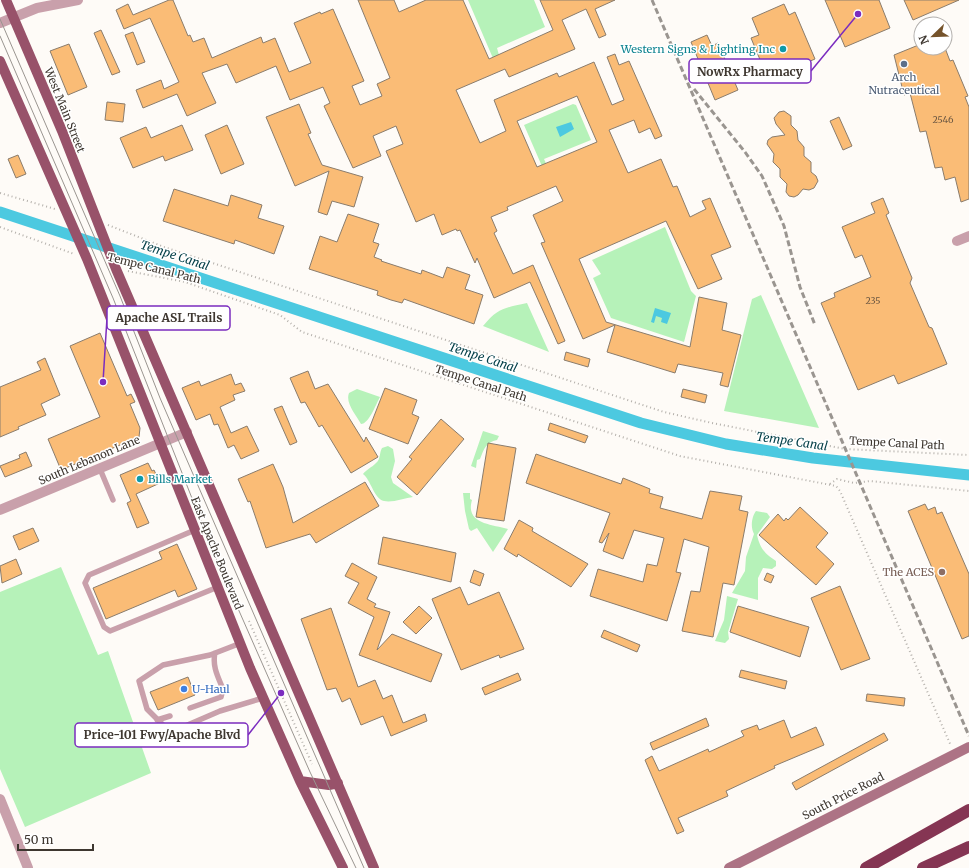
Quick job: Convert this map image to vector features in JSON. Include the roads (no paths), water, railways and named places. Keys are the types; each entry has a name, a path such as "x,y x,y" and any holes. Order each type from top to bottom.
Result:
{"highway":[{"path":"866,868 969,810"},
{"path":"923,868 969,847"}],"main road":[{"name":"West Main Street","path":"6,0 99,225"},
{"name":"East Apache Boulevard","path":"0,62 69,216 240,644 300,781 342,868"},
{"name":"East Apache Boulevard","path":"99,225 114,264 374,868"},
{"name":"South Price Road","path":"729,868 969,747"},
{"path":"300,781 329,785 338,783"}],"street":[{"path":"1,23 37,8 78,0"},
{"path":"957,241 969,236"},
{"name":"South Lebanon Lane","path":"0,510 187,432"},
{"path":"0,799 28,868"}],"lane":[{"path":"100,469 113,500"},
{"path":"195,530 89,575 85,582 104,627 110,631 218,587"},
{"path":"240,644 215,653 163,665 139,682 147,709 164,726 176,730 220,711 263,698"},
{"path":"190,708 221,697 224,689 213,661 215,653"},
{"path":"157,720 170,716"}],"water":[{"path":"571,122 574,129 560,137 556,127"},
{"path":"655,308 671,313 667,324 661,322 662,318 656,316 654,323 651,322"}],"waterway":[{"name":"Tempe Canal","path":"0,212 641,423 726,444 813,458 969,475"}],"tram line":[{"path":"0,19 120,296 160,398 364,868"},
{"path":"0,36 113,298 214,554 310,772 356,868"}],"railway":[{"path":"652,0 969,736"},
{"path":"694,89 745,152 762,176 784,226 800,287 815,325"}],"place":[{"name":"NowRx Pharmacy","path":"858,14"},
{"name":"Western Signs & Lighting Inc","path":"783,49"},
{"name":"Arch Nutraceutical","path":"904,64"},
{"name":"Apache ASL Trails","path":"103,382"},
{"name":"Bills Market","path":"140,479"},
{"name":"The ACES","path":"942,572"},
{"name":"U-Haul","path":"184,689"},
{"name":"Price-101 Fwy/Apache Blvd","path":"281,693"}]}
